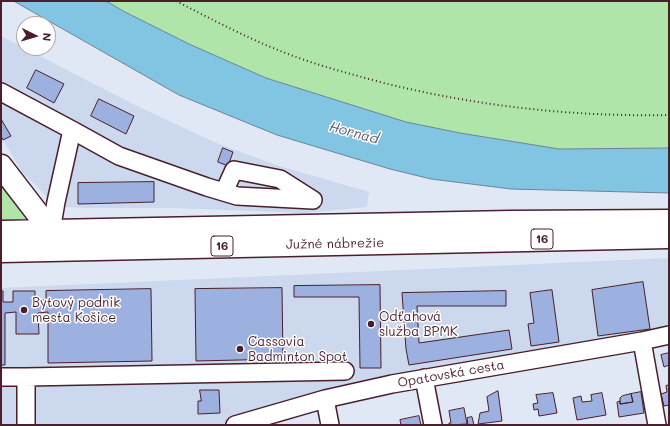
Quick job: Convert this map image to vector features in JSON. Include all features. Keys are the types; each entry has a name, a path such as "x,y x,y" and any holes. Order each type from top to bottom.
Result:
{"highway":[{"path":"1,166 51,231"},
{"name":"Južné nábrežie","path":"1,232 503,222 669,221"},
{"name":"Južné nábrežie","path":"1,251 669,237"}],"street":[{"path":"1,92 119,156 224,192"},
{"path":"51,231 72,130"},
{"name":"Opatovská cesta","path":"235,425 257,422 325,399 392,384 642,341 669,335"},
{"path":"642,341 657,425"},
{"path":"1,377 345,370"},
{"path":"26,377 26,425"},
{"path":"424,378 433,425"},
{"path":"325,399 330,425"}],"path":[{"path":"176,1 228,28 288,54 337,71 402,87 452,98 553,112 669,115"}],"shaded area":[{"path":"1,36 16,44 16,56 40,56 137,106 214,142 276,165 369,192 367,207 304,213 173,208 66,207 46,196 22,172 1,136"},
{"path":"669,258 669,335 392,384 235,425 1,425 1,288"}],"green space":[{"path":"106,1 669,1 669,148 559,149 460,133 406,122 266,78 189,44"},
{"path":"1,179 38,221 1,224"}],"water":[{"name":"Hornád","path":"14,1 106,1 189,44 266,78 406,122 460,133 559,149 669,148 669,193 511,189 431,179 390,169 277,135 179,95 56,25 56,16 40,16"}],"building":[{"path":"36,70 64,84 54,103 27,88"},
{"path":"99,99 134,116 126,134 91,116"},
{"path":"1,119 11,136 3,140 1,136"},
{"path":"223,148 233,152 228,166 218,162"},
{"path":"154,182 154,202 78,204 78,183"},
{"path":"643,282 650,329 598,336 592,290"},
{"path":"380,285 381,368 360,368 359,297 294,297 294,286"},
{"path":"282,288 283,359 196,361 195,289"},
{"path":"151,289 152,361 48,363 48,312 38,313 39,334 16,334 16,312 5,313 5,365 1,365 1,291 3,291 3,302 13,302 13,291 35,291 35,300 46,300 46,291"},
{"path":"552,290 559,342 531,346 528,324 534,323 530,293"},
{"path":"506,291 506,306 417,306 419,343 509,330 512,349 409,365 406,349 402,293"},
{"path":"669,353 669,365 664,367 661,355"},
{"path":"669,385 669,405 664,406 661,394 667,392 666,386"},
{"path":"200,390 219,390 220,413 198,414 198,401 201,401"},
{"path":"498,391 502,421 478,424 480,413 489,411 487,397"},
{"path":"641,392 644,413 619,417 617,402 620,401 620,404 633,402 631,394"},
{"path":"553,393 557,413 539,416 538,409 534,410 533,404 538,403 536,395"},
{"path":"602,393 606,415 577,420 573,398 581,396 582,402 592,401 591,395"},
{"path":"631,394 633,402 620,404 620,398 622,396"},
{"path":"464,408 467,424 449,425 449,423 451,423 449,411"},
{"path":"419,416 421,425 401,425 400,420"},
{"path":"472,417 474,425 468,425 467,418"}],"place":[{"name":"Bytový podnik mesta Košice","path":"24,310"},
{"name":"Odťahová služba BPMK","path":"371,324"},
{"name":"Cassovia Badminton Spot","path":"240,349"}]}
